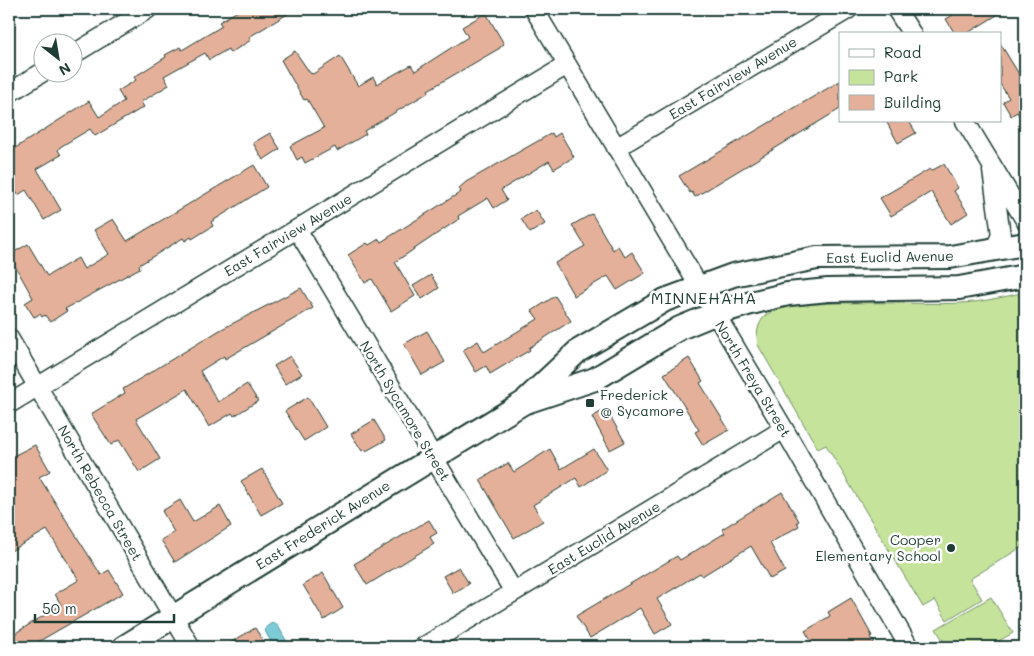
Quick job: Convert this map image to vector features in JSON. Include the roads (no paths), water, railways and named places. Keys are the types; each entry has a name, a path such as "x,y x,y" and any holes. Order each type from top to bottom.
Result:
{"main road":[{"name":"East Euclid Avenue","path":"698,286 769,266 817,258 913,259 950,257 1025,244"},
{"path":"714,314 788,294 828,290 959,288 1025,276"},
{"name":"East Frederick Avenue","path":"124,647 522,403 578,351 665,300 698,286"},
{"name":"East Frederick Avenue","path":"522,403 595,379 680,328 714,314"}],"street":[{"path":"82,49 148,9"},
{"name":"North Freya Street","path":"534,9 784,429 909,647"},
{"name":"East Fairview Avenue","path":"616,148 849,9"},
{"path":"896,9 911,32"},
{"name":"East Fairview Avenue","path":"9,404 567,65"},
{"path":"9,93 32,79"},
{"path":"966,122 1025,220"},
{"path":"987,252 997,244 1001,235 990,163"},
{"name":"North Sycamore Street","path":"297,229 514,592"},
{"name":"North Rebecca Street","path":"9,338 191,647"},
{"name":"East Euclid Avenue","path":"424,647 784,429"}],"water":[{"path":"272,623 277,624 288,647 274,647 265,631 266,627"}],"place":[{"name":"Frederick @ Sycamore","path":"590,403"},
{"name":"Cooper Elementary School","path":"951,548"}],"district":[{"name":"MINNEHAHA","path":"704,298"}]}
